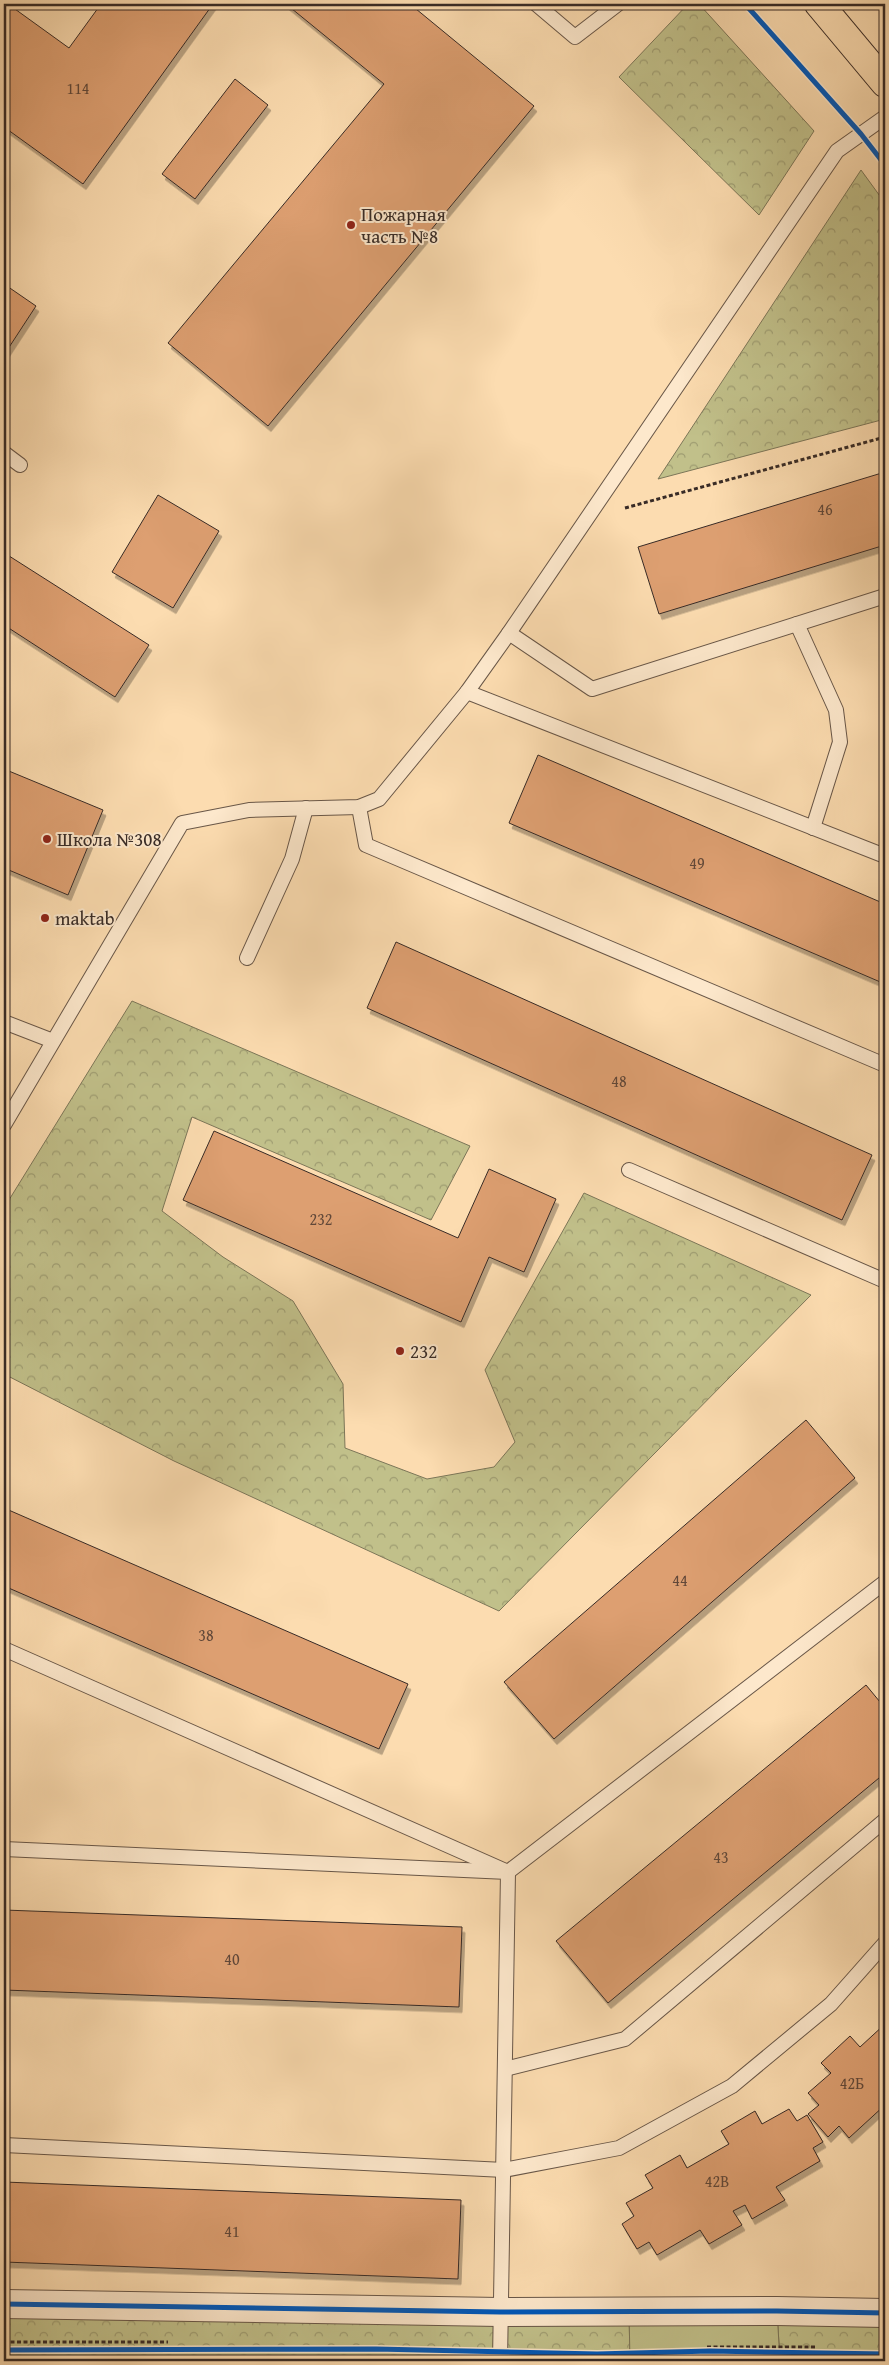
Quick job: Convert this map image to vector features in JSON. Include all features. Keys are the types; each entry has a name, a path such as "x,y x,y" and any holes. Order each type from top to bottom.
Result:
{"highway":[{"path":"818,4 885,83"}],"street":[{"path":"4,2304 500,2312 777,2311 885,2313"}],"lane":[{"path":"536,4 576,37 618,4"},
{"path":"4,1125 182,823 248,810 359,807 379,799 467,692 510,633 837,151 885,117"},
{"path":"4,453 20,464"},
{"path":"510,633 592,689 885,596"},
{"path":"797,624 836,710 840,742 813,828"},
{"path":"467,692 885,856"},
{"path":"359,807 366,845 885,1064"},
{"path":"248,958 292,859 306,808"},
{"path":"4,1022 53,1040"},
{"path":"629,1170 885,1281"},
{"path":"4,1849 508,1872 885,1582"},
{"path":"4,1649 508,1872"},
{"path":"505,2069 625,2039 885,1820"},
{"path":"500,2361 508,1872"},
{"path":"4,2145 504,2170 618,2148 732,2086 831,2004 885,1942"}],"path":[{"path":"745,4 861,134 885,165"},
{"path":"586,519 885,437"},
{"path":"701,2352 817,2353"}],"green space":[{"path":"688,4 699,4 814,131 759,215 619,77"},
{"path":"861,170 885,203 885,419 658,479"},
{"name":"232","path":"132,1001 470,1146 431,1220 192,1117 162,1211 223,1257 293,1301 343,1384 345,1448 427,1479 494,1467 515,1442 485,1370 584,1193 811,1295 499,1611 174,1461 4,1374 4,1208"},
{"path":"4,2304 629,2311 630,2361 4,2361"},
{"path":"629,2311 777,2311 780,2361 630,2361"},
{"path":"777,2311 885,2313 885,2361 780,2361"}],"building":[{"path":"4,4 8,4 69,48 101,4 213,4 83,184 4,127"},
{"name":"Пожарная часть №8","path":"286,4 410,4 534,106 268,426 168,343 384,84"},
{"path":"235,79 268,105 195,199 162,174"},
{"path":"4,284 36,306 4,355"},
{"path":"885,472 885,545 659,614 638,547"},
{"path":"158,495 219,531 173,608 112,572"},
{"path":"6,554 149,645 115,697 4,625 4,558"},
{"path":"538,755 885,904 885,984 509,823"},
{"name":"Школа №308","path":"4,769 103,810 68,895 4,868"},
{"path":"396,942 872,1155 842,1220 367,1008"},
{"path":"214,1131 458,1238 489,1169 556,1199 524,1272 489,1257 461,1322 183,1200"},
{"path":"806,1420 855,1478 554,1739 504,1682"},
{"path":"4,1508 408,1684 379,1749 4,1586"},
{"path":"866,1685 885,1708 885,1773 608,2003 556,1941"},
{"path":"4,1910 462,1927 459,2007 4,1990"},
{"path":"885,2024 885,2105 849,2138 839,2126 828,2137 808,2114 819,2105 808,2093 831,2073 821,2063 850,2036 860,2047"},
{"path":"789,2109 797,2121 807,2115 823,2142 813,2148 820,2161 776,2187 785,2200 752,2219 745,2205 733,2211 742,2225 709,2244 700,2230 657,2255 649,2242 637,2249 622,2224 634,2216 626,2203 653,2188 645,2175 680,2155 687,2168 729,2144 721,2131 755,2111 762,2124"},
{"path":"4,2182 461,2200 458,2279 4,2262"}],"cycle path":[{"path":"745,4 861,134 885,165"},
{"path":"4,2304 500,2312 777,2311 885,2313"},
{"path":"4,2350 376,2349 597,2354 710,2351 885,2354"}],"place":[{"name":"Пожарная часть №8","path":"351,225"},
{"name":"Школа №308","path":"47,839"},
{"name":"maktab","path":"45,918"},
{"name":"232","path":"400,1351"}]}
